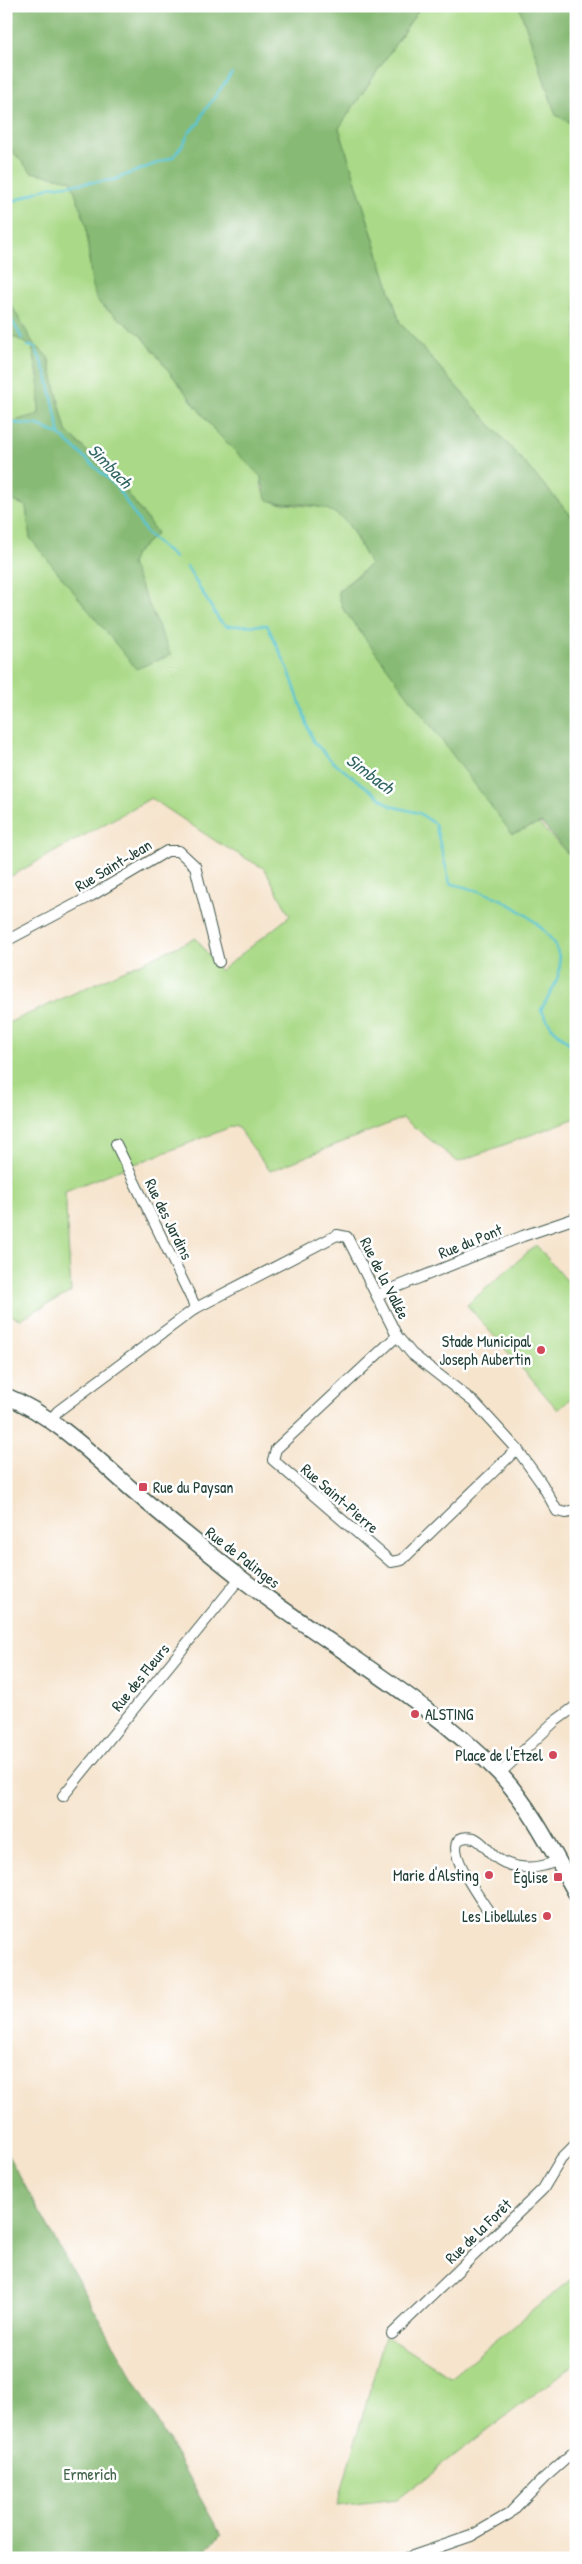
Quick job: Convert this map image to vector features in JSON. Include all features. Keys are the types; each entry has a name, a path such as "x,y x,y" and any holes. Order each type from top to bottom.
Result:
{"main road":[{"name":"Rue de Palinges","path":"6,1396 50,1420 178,1529 240,1578 316,1634 426,1708 464,1739 499,1774 532,1817 557,1860 571,1873 576,1893"}],"street":[{"name":"Rue Saint-Jean","path":"6,941 91,896 167,850 179,851 195,866 219,962"},
{"name":"Rue des Jardins","path":"116,1144 196,1308"},
{"name":"Rue du Pont","path":"377,1295 523,1236 576,1218"},
{"name":"Rue de la Vallée","path":"50,1420 58,1411 196,1308 337,1235 347,1237 397,1336 412,1354 475,1403 517,1449 542,1484 557,1511 567,1513 576,1509"},
{"name":"Rue Saint-Pierre","path":"397,1336 276,1449 273,1460 391,1562 402,1560 517,1449"},
{"name":"Rue des Fleurs","path":"62,1796 240,1578"},
{"path":"499,1774 554,1722 576,1706"},
{"path":"489,1912 456,1856 460,1841 464,1838 474,1838 496,1858 512,1865 537,1867 557,1860"},
{"name":"Rue de la Forêt","path":"392,2334 543,2190 561,2159 576,2144"},
{"path":"408,2558 471,2536 509,2514 543,2479 576,2450"}],"green space":[{"path":"6,6 421,6 339,128 400,323 576,521 576,862 541,823 512,834 343,609 338,592 370,565 358,540 346,522 338,515 316,506 278,503 266,499 261,477 215,431 142,336 100,304 95,295 91,278 86,225 71,180 31,172 6,144"},
{"path":"421,6 519,6 556,115 576,126 576,521 400,323 339,128"},
{"path":"519,6 576,6 576,126 556,115"},
{"path":"6,144 31,172 71,179 87,225 89,260 95,295 107,310 118,315 142,336 215,431 261,477 262,490 275,503 329,508 347,521 370,565 338,591 343,609 403,685 576,862 576,1118 458,1162 403,1118 270,1171 236,1125 65,1191 71,1292 20,1319 6,1313 6,1024 196,938 220,971 290,916 265,869 217,842 151,798 6,879 6,498 26,506 30,538 170,654 131,564 135,554 157,533 121,484 66,431 48,357 33,343 6,296"},
{"path":"6,296 33,343 48,357 66,431 121,484 157,533 135,554 131,564 171,655 136,669 30,538 26,506 6,498 6,423 39,414 39,380 32,346 14,337 6,339"},
{"path":"14,337 32,346 39,380 39,415 6,423 6,339"},
{"name":"Stade Municipal Joseph Aubertin","path":"536,1245 576,1291 576,1394 558,1410 467,1305"},
{"name":"Ermerich","path":"6,2152 221,2535 208,2547 208,2558 6,2558"},
{"path":"576,2275 576,2363 397,2499 337,2506 385,2336 451,2377"}],"waterway":[{"path":"6,204 49,187 113,180 173,157 184,143 189,132 199,123 203,113 232,73"},
{"path":"6,310 23,340"},
{"path":"28,346 35,347 47,375 60,434"},
{"name":"Simbach","path":"6,425 14,423 38,425 60,435 116,486 147,534 175,558"},
{"name":"Simbach","path":"187,567 219,620 227,626 267,625 289,671 313,741 333,762 391,806 419,813 435,824 450,883 504,901 534,921 551,939 560,961 559,972 554,987 541,1010 552,1027 576,1050"}],"place":[{"name":"Stade Municipal Joseph Aubertin","path":"541,1350"},
{"name":"Rue du Paysan","path":"143,1487"},
{"name":"ALSTING","path":"415,1714"},
{"name":"Place de l'Etzel","path":"553,1755"},
{"name":"Marie d'Alsting","path":"489,1875"},
{"name":"Église","path":"558,1877"},
{"name":"Les Libellules","path":"547,1916"}]}
